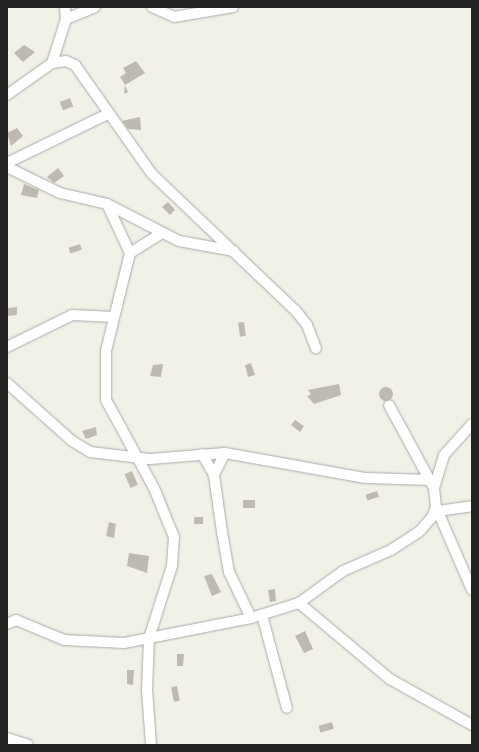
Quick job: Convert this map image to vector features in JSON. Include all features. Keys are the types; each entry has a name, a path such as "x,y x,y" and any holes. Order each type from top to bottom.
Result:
{"street":[{"path":"52,63 66,19 65,7"},
{"path":"66,19 95,7"},
{"path":"153,7 174,17 233,7"},
{"path":"7,95 52,63 66,62 80,70 108,114 152,174 295,310 307,325 316,348"},
{"path":"7,163 108,114"},
{"path":"7,167 60,193 107,204 160,234 204,247 234,251"},
{"path":"107,204 130,253 114,317 103,385 109,408 166,512 174,537 172,566 149,638 147,690 152,744"},
{"path":"130,253 160,234"},
{"path":"7,347 72,315 114,317"},
{"path":"7,383 79,447 101,455 136,456 160,459 225,453 366,478 432,484"},
{"path":"389,405 432,484 437,509 472,590"},
{"path":"432,484 444,455 472,424"},
{"path":"214,475 225,453"},
{"path":"202,454 214,475 227,564 251,618"},
{"path":"7,624 16,620 74,641 124,643 251,618 299,604 343,571 391,550 419,532 437,509 472,506"},
{"path":"299,604 390,679 472,724"},
{"path":"262,615 287,708"},
{"path":"7,738 28,745"}],"building":[{"path":"24,45 35,52 23,62 14,53"},
{"path":"136,61 145,73 125,85 120,77 126,73 123,68"},
{"path":"125,85 128,92 124,94"},
{"path":"70,98 73,106 63,110 60,102"},
{"path":"140,117 141,130 128,129 122,121"},
{"path":"17,128 23,136 11,146 7,133"},
{"path":"58,168 64,176 54,183 47,177"},
{"path":"24,184 39,190 37,198 21,195"},
{"path":"168,202 175,210 170,215 162,207"},
{"path":"80,244 82,250 70,253 69,248"},
{"path":"17,307 17,315 7,316 7,308"},
{"path":"244,322 246,336 240,337 238,323"},
{"path":"251,363 255,375 248,377 245,365"},
{"path":"163,364 161,377 150,376 153,365"},
{"path":"339,384 341,395 314,404 307,396 311,394 308,390"},
{"path":"383,387 389,387 393,391 393,397 389,401 383,401 379,397 379,391"},
{"path":"295,420 304,426 300,432 291,425"},
{"path":"96,427 97,435 86,439 82,431"},
{"path":"132,471 138,485 130,488 125,474"},
{"path":"377,491 379,497 367,500 366,495"},
{"path":"243,500 255,500 255,508 243,508"},
{"path":"194,517 203,517 203,524 194,524"},
{"path":"109,522 116,524 114,538 106,536"},
{"path":"129,553 149,556 147,573 127,566"},
{"path":"212,574 221,592 212,596 204,576"},
{"path":"275,589 276,601 270,602 268,590"},
{"path":"305,631 313,649 304,653 295,636"},
{"path":"177,654 184,654 183,666 177,666"},
{"path":"127,670 134,670 133,685 127,684"},
{"path":"177,686 180,701 174,702 171,687"},
{"path":"332,722 334,729 320,733 319,726"}]}
